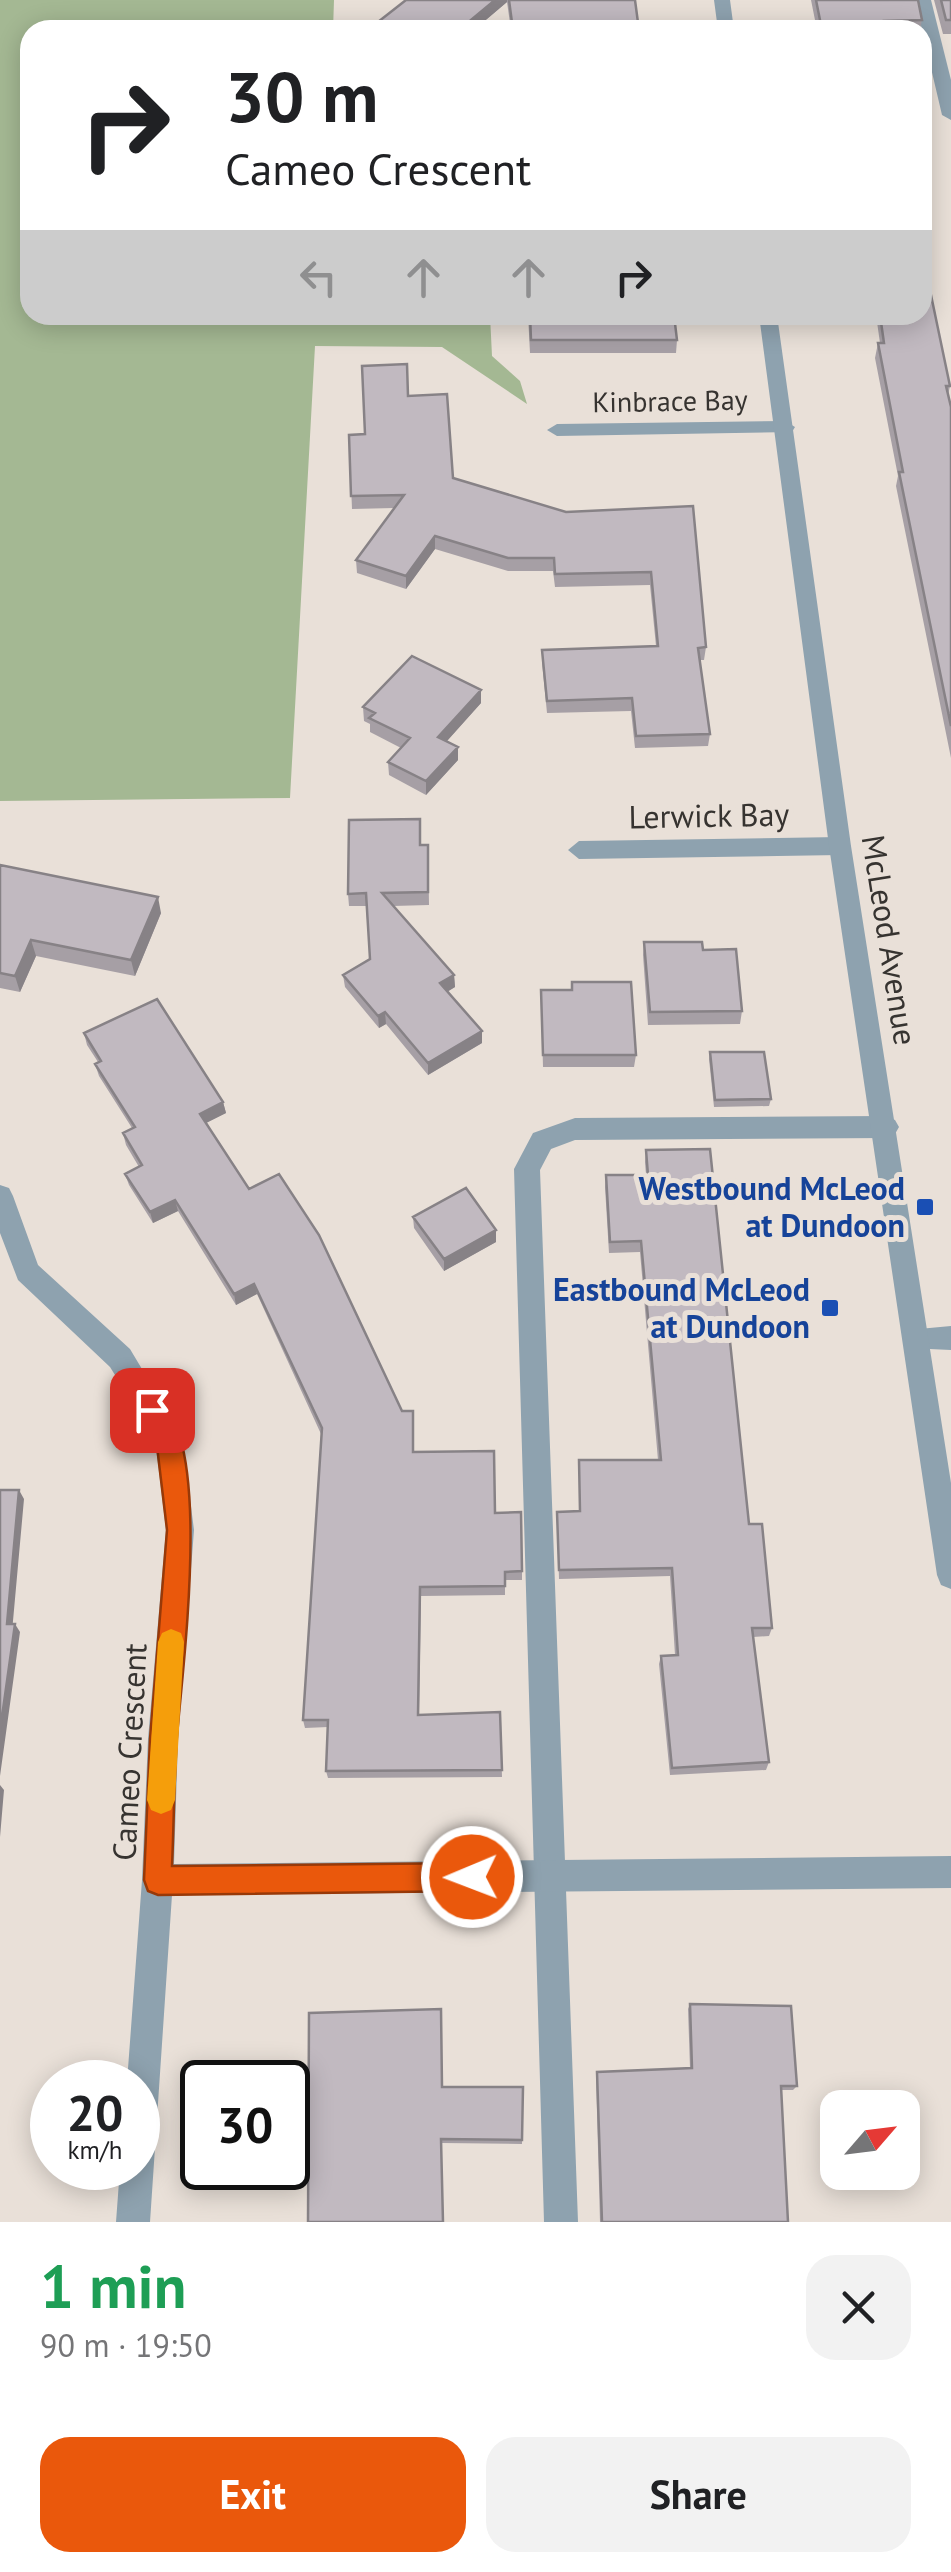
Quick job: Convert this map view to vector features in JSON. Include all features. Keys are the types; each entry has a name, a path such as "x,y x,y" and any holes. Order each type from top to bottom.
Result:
{"street":[{"path":"932,37 951,115"},
{"name":"McLeod Avenue","path":"770,325 840,846 886,1127 951,1575"},
{"name":"Kinbrace Bay","path":"556,430 785,427"},
{"name":"Lerwick Bay","path":"579,850 840,846"},
{"path":"562,2222 528,1169 542,1140 575,1129 886,1127"},
{"name":"Cameo Crescent","path":"0,1196 27,1272 120,1358 168,1436 180,1530 163,1739 158,1880 951,1872"},
{"path":"917,1339 951,1338"},
{"path":"145,2060 158,1880"},
{"path":"132,2222 134,2190"}],"green space":[{"path":"0,0 334,0 333,20 20,20 20,325 490,325 492,356 520,381 527,404 442,347 315,346 290,798 0,801"}],"building":[{"path":"406,0 495,0 471,20 380,20"},
{"path":"509,0 635,0 638,20 512,20"},
{"path":"816,0 918,0 922,20 820,20"},
{"path":"941,0 951,0 951,20 946,20"},
{"path":"932,300 951,407 951,726 899,472 903,472 878,343 884,343 881,325 932,325"},
{"path":"530,325 675,325 677,340 531,340"},
{"path":"407,364 408,396 447,394 453,478 566,512 693,506 706,647 698,648 710,734 636,736 632,698 547,701 542,650 658,646 651,572 555,574 554,558 508,558 435,536 406,576 356,560 404,495 351,496 349,435 365,434 362,366"},
{"path":"412,656 481,690 438,737 458,747 426,781 388,762 410,738 369,718 375,713 363,707"},
{"path":"420,819 420,845 428,845 428,892 382,893 454,975 440,983 482,1031 428,1063 385,1012 378,1016 343,975 370,959 366,893 348,894 349,820"},
{"path":"0,865 158,897 131,960 31,940 15,976 0,973"},
{"path":"644,942 702,942 703,950 736,949 742,1011 650,1012"},
{"path":"572,982 631,982 636,1055 543,1055 541,990 572,990"},
{"path":"157,999 223,1102 200,1114 249,1189 279,1174 319,1235 402,1411 413,1411 413,1452 494,1451 495,1513 521,1512 522,1571 505,1572 505,1586 420,1587 418,1715 500,1712 502,1770 326,1771 328,1720 303,1720 322,1428 254,1284 234,1294 175,1200 150,1212 125,1174 142,1165 123,1133 135,1127 95,1064 101,1061 84,1033"},
{"path":"710,1052 764,1052 771,1099 715,1100"},
{"path":"710,1149 749,1524 762,1524 772,1628 752,1628 769,1762 672,1768 661,1656 678,1655 672,1568 559,1570 557,1512 580,1511 579,1460 661,1460 641,1241 610,1242 606,1175 648,1175 646,1150"},
{"path":"466,1188 496,1230 444,1259 413,1217"},
{"path":"0,1490 19,1490 7,1624 15,1624 0,1731"},
{"path":"690,2004 791,2006 797,2086 781,2086 788,2222 602,2222 597,2072 692,2068"},
{"path":"441,2009 442,2087 523,2087 522,2140 441,2139 443,2222 308,2222 309,2013"}],"slow traffic":[{"path":"161,1800 171,1642"}],"place":[{"name":"Westbound McLeod at Dundoon","path":"925,1207"},
{"name":"Eastbound McLeod at Dundoon","path":"830,1308"}],"route":[{"path":"152,1410 168,1436 180,1530 163,1739 158,1880 472,1877"}]}
